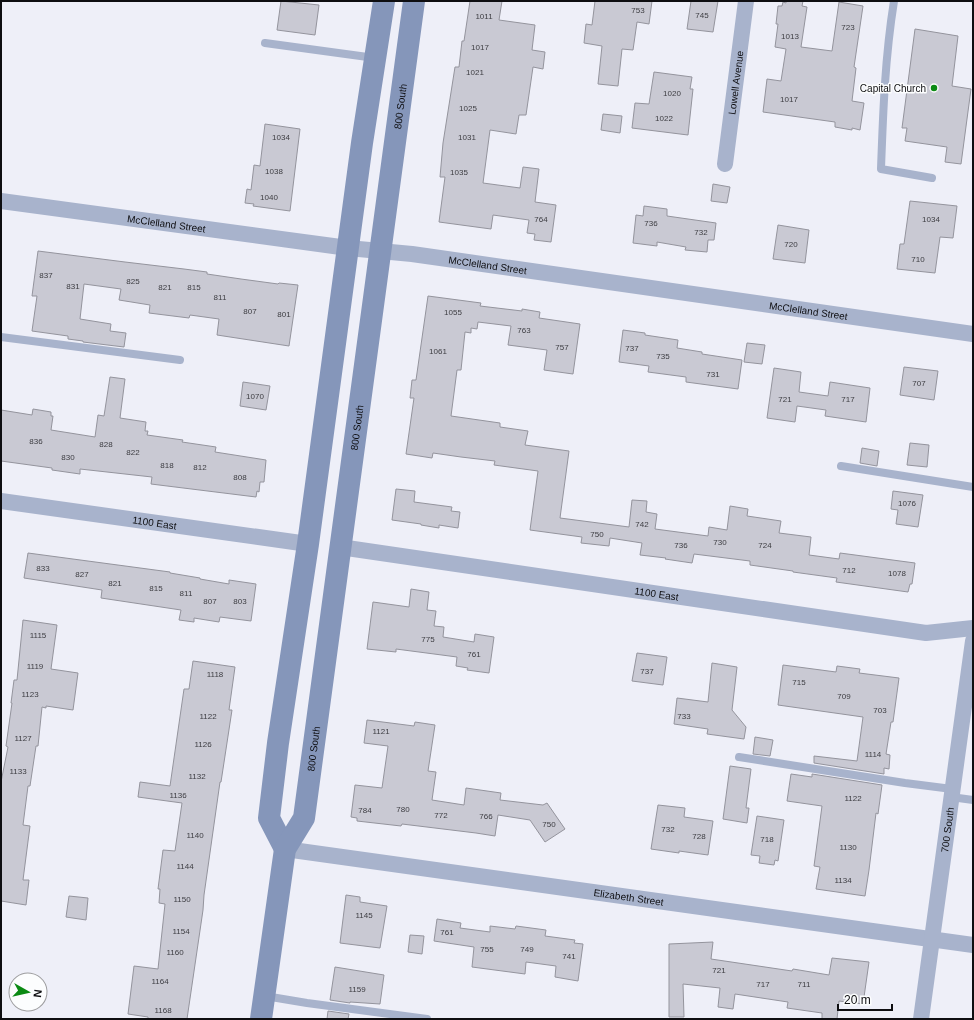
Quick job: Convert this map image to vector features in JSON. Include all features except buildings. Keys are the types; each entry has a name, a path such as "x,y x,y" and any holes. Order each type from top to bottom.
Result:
{"main road":[{"path":"285,849 268,818 308,544 362,143 384,1"},
{"name":"800 South","path":"261,1019 285,849 304,818 414,1"}],"street":[{"name":"Lowell Avenue","path":"725,164 746,1"},
{"name":"McClelland Street","path":"1,201 348,248 412,254 973,334"},
{"name":"1100 East","path":"1,501 308,544"},
{"name":"1100 East","path":"340,547 926,633 973,628"},
{"name":"700 South","path":"920,1019 973,641"},
{"name":"Elizabeth Street","path":"285,849 973,945"}],"lane":[{"path":"894,1 890,22 884,88 881,169 932,178"},
{"path":"265,43 375,58"},
{"path":"1,337 180,360"},
{"path":"841,466 973,487"},
{"path":"739,757 906,783 952,793 973,800"},
{"path":"264,996 427,1019"}],"place":[{"name":"Capital Church","path":"934,88"}]}
